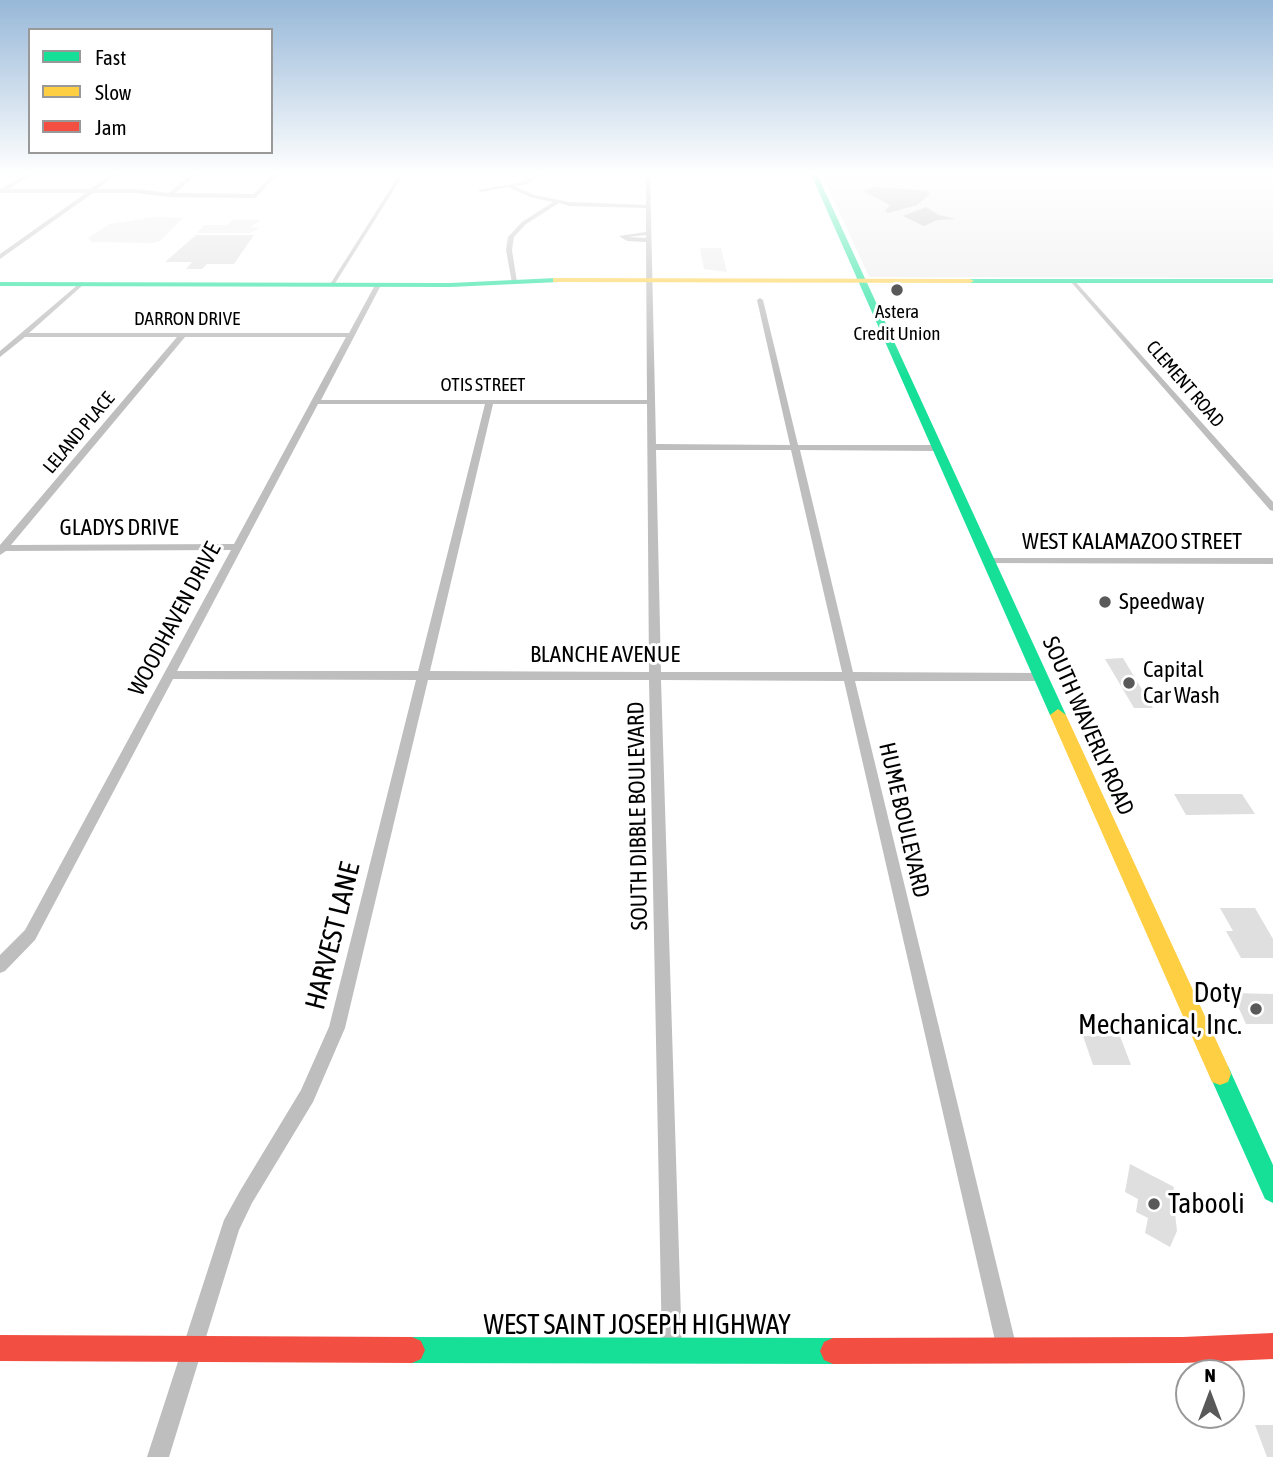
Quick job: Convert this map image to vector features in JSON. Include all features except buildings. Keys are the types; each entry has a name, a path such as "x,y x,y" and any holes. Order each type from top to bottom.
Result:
{"street":[{"path":"0,257 24,240"},
{"path":"331,285 360,240"},
{"path":"511,240 509,250 514,282"},
{"name":"SOUTH DIBBLE BOULEVARD","path":"650,240 655,676 672,1351"},
{"name":"SOUTH WAVERLY ROAD","path":"843,240 1273,1191"},
{"path":"0,284 378,285 649,280 1273,282"},
{"name":"CLEMENT ROAD","path":"1073,281 1273,508"},
{"path":"0,355 81,284"},
{"name":"WOODHAVEN DRIVE","path":"0,966 30,935 378,285"},
{"name":"HUME BOULEVARD","path":"760,300 1008,1351"},
{"name":"DARRON DRIVE","path":"22,335 351,335"},
{"name":"LELAND PLACE","path":"1,549 183,335"},
{"name":"OTIS STREET","path":"315,402 651,402"},
{"name":"HARVEST LANE","path":"158,1457 190,1349 231,1227 307,1096 337,1028 490,402"},
{"path":"653,447 936,447"},
{"name":"GLADYS DRIVE","path":"1,549 237,547"},
{"name":"WEST KALAMAZOO STREET","path":"990,561 1273,561"},
{"name":"BLANCHE AVENUE","path":"169,676 1040,677"},
{"name":"WEST SAINT JOSEPH HIGHWAY","path":"0,1348 1008,1351 1273,1346"}],"shaded area":[{"path":"90,240 161,240 153,243"},
{"path":"852,240 1273,240 1273,278 869,277"},
{"path":"700,248 721,248 727,272 704,269"}],"traffic: fast":[{"path":"844,240 1058,715"},
{"path":"0,284 450,285 556,280"},
{"path":"970,281 1273,281"},
{"path":"1220,1074 1273,1191"},
{"path":"412,1350 833,1351"}],"traffic: slow":[{"path":"556,280 970,281"},
{"path":"1058,715 1220,1074"}],"traffic: jam":[{"path":"833,1351 1183,1350 1273,1346"},
{"path":"0,1348 412,1350"}],"place":[{"name":"Astera Credit Union","path":"897,290"},
{"name":"Speedway","path":"1105,602"},
{"name":"Capital Car Wash","path":"1129,683"},
{"name":"Doty Mechanical, Inc.","path":"1256,1009"},
{"name":"Tabooli","path":"1154,1204"}]}
